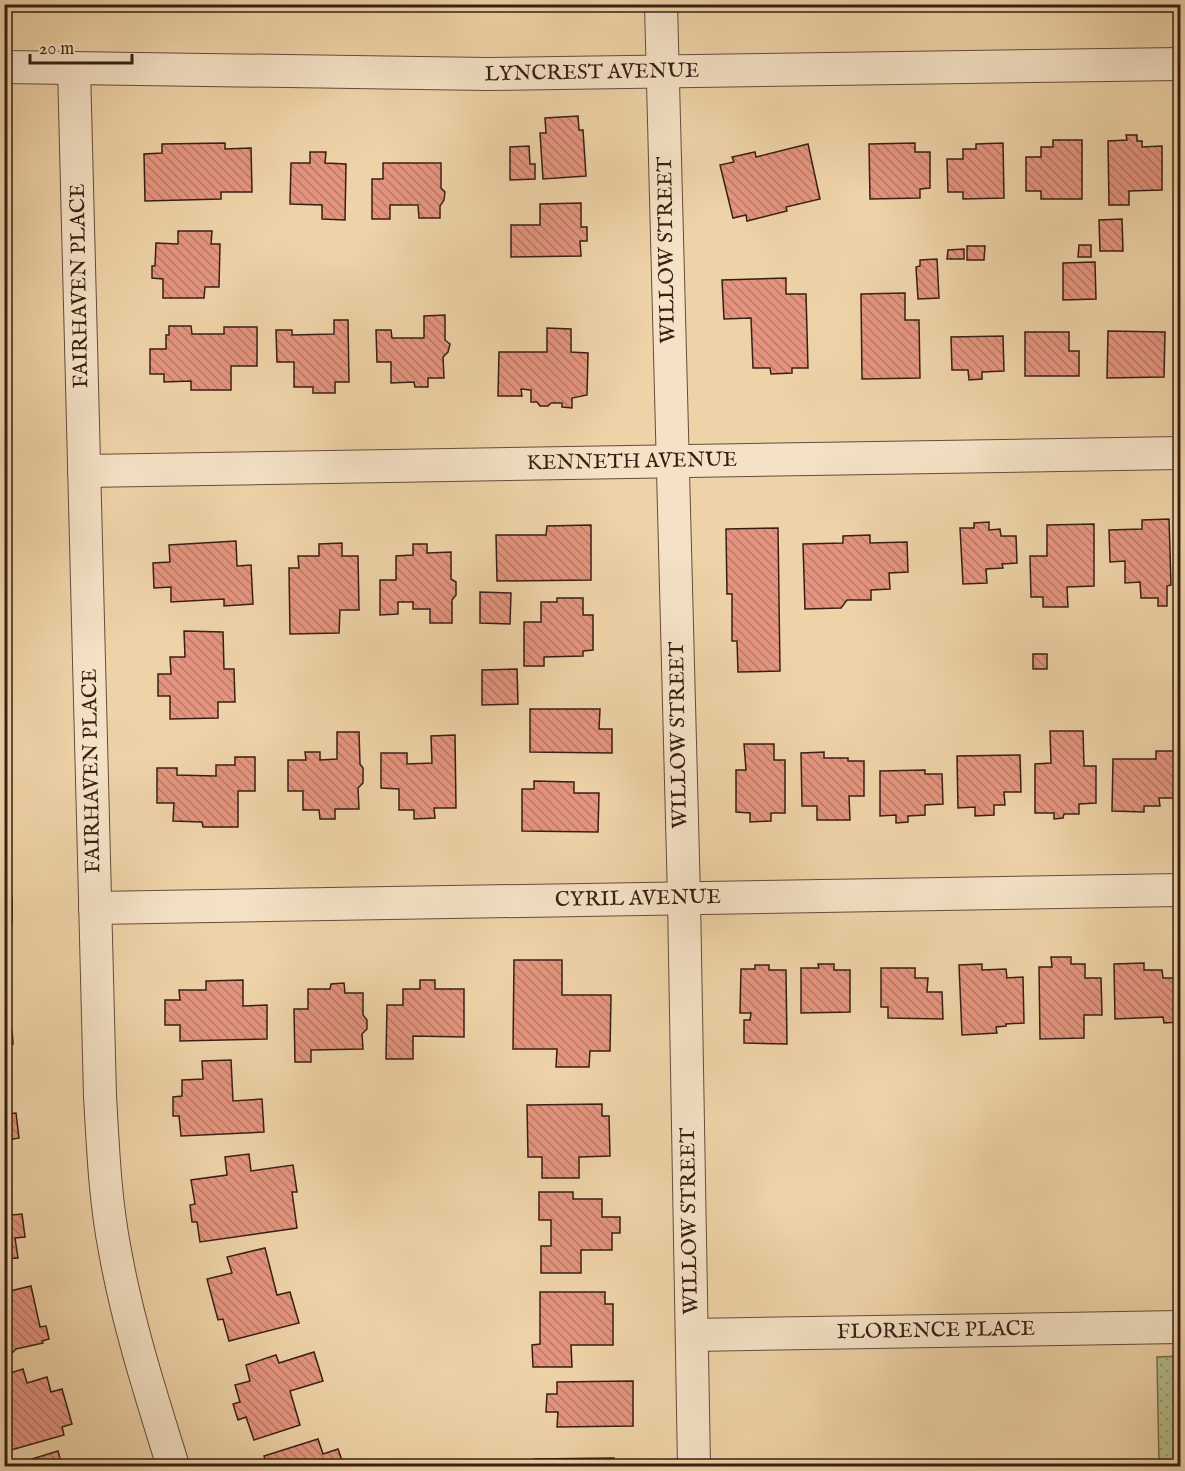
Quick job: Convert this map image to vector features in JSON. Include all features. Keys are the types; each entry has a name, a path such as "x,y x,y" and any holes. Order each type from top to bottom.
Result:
{"street":[{"name":"WILLOW STREET","path":"661,4 684,898 694,1467"},
{"name":"LYNCREST AVENUE","path":"4,67 487,74 1180,64"},
{"name":"FAIRHAVEN PLACE","path":"74,68 100,1096 104,1175 114,1250 132,1328 173,1467"},
{"name":"KENNETH AVENUE","path":"84,471 1180,453"},
{"name":"CYRIL AVENUE","path":"95,908 1180,890"},
{"name":"FLORENCE PLACE","path":"692,1335 1180,1327"}],"green space":[{"path":"1180,1356 1180,1466 1159,1466 1157,1357"}],"building":[{"path":"578,116 579,130 583,130 586,176 543,179 540,133 546,133 545,118"},
{"path":"1126,135 1137,135 1137,141 1142,141 1142,147 1162,146 1162,190 1129,191 1129,205 1109,205 1108,141 1127,140"},
{"path":"1053,140 1082,140 1082,199 1041,199 1041,191 1026,191 1026,157 1041,157 1041,147 1053,147"},
{"path":"225,143 225,149 251,148 252,192 221,192 221,199 145,201 144,154 162,153 162,144"},
{"path":"915,143 915,152 930,152 930,188 920,189 920,198 870,199 869,144"},
{"path":"1003,143 1004,198 963,199 963,192 948,192 947,159 963,159 963,149 976,149 976,144"},
{"path":"808,144 820,199 786,207 787,211 747,221 746,215 733,218 720,165 734,162 732,157 755,152 756,157"},
{"path":"529,146 530,164 535,164 535,179 510,180 510,147"},
{"path":"310,152 326,152 325,163 346,164 345,220 322,219 322,205 290,204 291,163 310,163"},
{"path":"383,163 441,163 441,188 445,192 440,206 440,218 419,218 418,205 390,205 390,219 372,219 372,179 383,179"},
{"path":"581,203 581,227 587,227 587,241 580,241 581,256 511,257 511,225 540,225 540,204"},
{"path":"1122,219 1123,251 1100,251 1099,220"},
{"path":"178,231 212,231 211,244 220,244 219,287 205,287 204,298 163,298 163,279 152,278 156,243 178,244"},
{"path":"1079,245 1091,245 1091,257 1078,257"},
{"path":"967,246 985,246 984,260 967,260"},
{"path":"964,249 964,259 947,259 948,250"},
{"path":"937,259 939,298 918,299 916,267 920,266 920,260"},
{"path":"1176,261 1180,261 1180,296 1176,296"},
{"path":"1095,262 1096,299 1063,300 1063,263"},
{"path":"786,278 786,294 806,294 808,368 792,368 792,373 771,374 770,368 753,368 751,318 724,319 722,280"},
{"path":"905,293 905,320 919,320 920,378 862,379 861,294"},
{"path":"445,315 445,340 450,344 448,352 443,357 444,378 428,378 428,387 415,387 414,382 391,383 391,362 377,362 376,330 391,330 392,338 424,338 424,316"},
{"path":"334,320 348,320 349,382 335,382 335,393 313,393 313,387 294,387 294,362 277,362 276,330 292,330 292,335 334,334"},
{"path":"169,326 191,326 192,334 224,334 224,327 257,327 257,366 231,366 231,390 191,390 191,381 164,382 164,374 150,374 150,349 166,349 166,335 169,335"},
{"path":"547,328 571,329 571,352 588,353 587,395 572,398 572,408 562,407 562,403 540,406 537,402 531,402 531,390 521,389 522,396 498,396 499,352 547,352"},
{"path":"1108,331 1165,332 1164,377 1107,378"},
{"path":"1025,332 1069,332 1069,351 1079,351 1079,376 1025,376"},
{"path":"1003,336 1004,371 982,372 982,379 969,380 968,370 952,370 951,337"},
{"path":"1169,519 1171,585 1167,586 1167,606 1158,606 1158,598 1141,598 1140,582 1125,583 1125,561 1110,562 1109,530 1142,529 1142,520"},
{"path":"989,522 989,530 1000,529 1001,536 1016,536 1017,563 1002,564 1003,568 986,569 987,583 963,584 960,528 974,528 974,523"},
{"path":"1094,524 1094,586 1067,587 1068,607 1043,607 1043,597 1031,597 1030,556 1047,556 1047,525"},
{"path":"591,525 591,580 497,581 496,535 546,535 547,526"},
{"path":"778,528 780,671 738,672 737,641 732,641 732,594 727,594 726,529"},
{"path":"870,535 870,543 907,542 908,572 889,573 890,589 871,590 871,600 847,600 841,608 805,609 803,544 843,543 843,536"},
{"path":"236,541 237,566 251,565 253,604 224,606 224,599 171,602 171,587 154,588 153,563 170,562 169,545"},
{"path":"342,543 342,556 358,556 359,610 340,610 339,633 290,634 289,568 299,568 298,556 319,556 319,544"},
{"path":"413,544 427,544 427,553 451,552 451,579 456,582 456,595 452,600 452,623 430,623 430,609 413,609 413,602 398,602 398,614 380,615 380,580 396,580 396,556 413,555"},
{"path":"480,592 511,593 510,624 480,623"},
{"path":"557,598 583,598 583,615 593,615 593,650 583,651 583,656 544,657 544,666 524,666 524,622 541,622 541,602 557,602"},
{"path":"184,631 223,632 224,669 234,669 235,702 218,702 218,718 170,719 170,696 158,696 158,674 171,674 170,657 185,657"},
{"path":"1033,654 1047,654 1047,669 1033,669"},
{"path":"517,669 518,704 482,705 482,670"},
{"path":"530,709 600,709 599,729 612,729 612,753 530,752"},
{"path":"7,719 7,749 4,749 4,720"},
{"path":"1050,731 1083,731 1084,766 1096,766 1096,803 1079,804 1079,814 1064,814 1063,818 1054,819 1054,813 1035,813 1035,764 1051,763"},
{"path":"337,732 359,732 363,783 358,788 359,809 335,809 335,819 320,819 319,810 303,810 303,791 288,791 288,760 306,760 305,752 320,752 320,760 337,759"},
{"path":"455,735 456,808 434,808 435,818 414,819 414,810 399,810 399,789 381,788 381,753 407,753 407,764 432,763 431,736"},
{"path":"744,744 774,744 774,760 785,760 785,813 771,813 771,821 750,822 750,813 736,812 736,770 746,770"},
{"path":"1156,751 1175,751 1175,798 1159,798 1160,806 1144,806 1144,812 1112,811 1113,759 1156,759"},
{"path":"824,752 824,758 864,761 864,796 849,796 850,820 817,820 817,806 802,806 801,753"},
{"path":"1020,755 1021,792 1004,792 1005,805 994,805 994,815 975,816 975,807 958,808 957,756"},
{"path":"235,757 255,757 255,791 238,791 238,827 203,827 202,822 173,821 174,803 157,803 157,768 177,768 177,775 216,776 216,765 235,765"},
{"path":"925,770 925,774 942,774 943,804 925,805 925,815 908,816 908,822 896,823 896,815 880,816 880,771"},
{"path":"534,781 574,782 574,793 599,793 598,832 522,831 522,789 534,789"},
{"path":"4,898 12,898 12,924 4,924"},
{"path":"1051,957 1071,957 1071,964 1085,964 1085,978 1101,978 1102,1015 1084,1015 1084,1038 1040,1039 1039,967 1052,967"},
{"path":"514,960 562,960 562,995 611,995 610,1051 590,1051 589,1067 556,1067 557,1049 513,1049"},
{"path":"1144,963 1144,970 1162,970 1163,978 1178,978 1179,1022 1164,1023 1163,1017 1115,1019 1114,964"},
{"path":"818,964 834,964 834,970 850,970 850,1012 801,1013 801,968 819,968"},
{"path":"982,964 982,970 1006,969 1007,978 1023,977 1024,1023 996,1027 997,1033 962,1035 959,965"},
{"path":"755,965 769,965 769,970 786,970 787,1044 744,1043 744,1020 750,1020 751,1013 740,1013 741,969 755,969"},
{"path":"881,968 915,968 915,978 928,978 927,992 942,992 943,1019 888,1018 888,1007 881,1007"},
{"path":"243,980 243,1006 267,1005 267,1039 180,1041 180,1025 165,1025 165,1000 180,1000 179,990 206,990 206,981"},
{"path":"420,980 435,980 435,989 464,989 464,1037 413,1036 413,1059 386,1059 387,1005 403,1005 403,989 420,989"},
{"path":"344,983 345,993 363,993 363,1015 367,1020 367,1029 362,1034 363,1049 311,1050 311,1062 295,1062 294,1009 308,1009 308,989 330,989 331,984"},
{"path":"12,1030 13,1044 4,1044 4,1031"},
{"path":"231,1060 233,1101 262,1099 264,1132 181,1136 179,1116 173,1116 173,1097 182,1096 182,1080 203,1079 202,1061"},
{"path":"4,1098 7,1114 16,1113 19,1138 8,1140 10,1159 4,1159"},
{"path":"602,1104 602,1116 609,1116 610,1156 579,1157 579,1178 542,1178 542,1157 528,1157 527,1105"},
{"path":"249,1154 251,1171 293,1165 297,1192 292,1192 297,1228 200,1242 197,1222 192,1222 190,1205 195,1204 191,1180 227,1175 225,1157"},
{"path":"539,1192 573,1192 573,1199 602,1199 602,1217 620,1217 620,1233 612,1233 612,1250 581,1250 581,1273 541,1273 541,1246 551,1246 551,1220 539,1220"},
{"path":"4,1200 10,1200 12,1215 22,1214 25,1237 15,1238 18,1258 4,1259"},
{"path":"265,1248 277,1295 290,1292 299,1323 229,1341 223,1319 218,1320 207,1279 232,1273 227,1257"},
{"path":"4,1285 6,1292 31,1286 40,1327 46,1326 49,1339 42,1341 43,1343 16,1349 10,1355 4,1356"},
{"path":"540,1292 605,1292 605,1304 613,1304 613,1345 571,1345 572,1367 533,1367 532,1345 540,1344"},
{"path":"314,1352 323,1381 290,1391 300,1425 254,1440 246,1417 238,1420 233,1404 240,1402 235,1385 250,1381 246,1365 276,1355 279,1363"},
{"path":"23,1369 27,1383 47,1377 51,1392 62,1389 72,1424 62,1427 64,1435 4,1452 4,1428 10,1427 4,1409 4,1375"},
{"path":"633,1381 633,1426 557,1427 558,1412 546,1412 547,1394 557,1394 557,1382"},
{"path":"318,1439 323,1454 338,1449 344,1466 267,1466 264,1456"},
{"path":"58,1451 62,1466 17,1466 16,1464"},
{"path":"614,1458 614,1466 534,1466 534,1459"}]}
